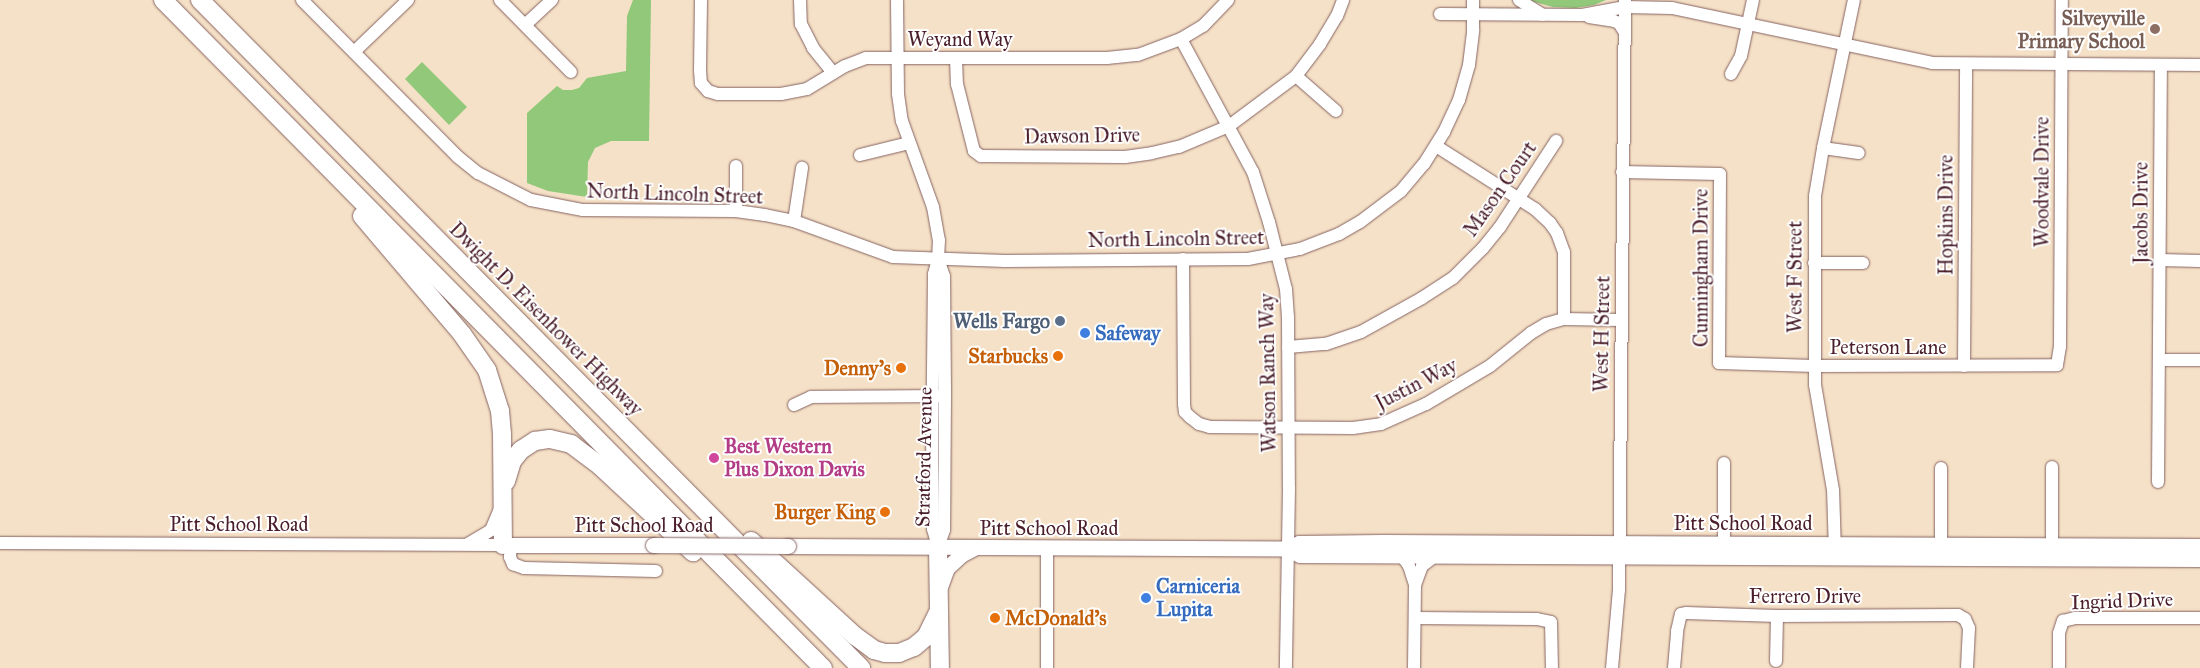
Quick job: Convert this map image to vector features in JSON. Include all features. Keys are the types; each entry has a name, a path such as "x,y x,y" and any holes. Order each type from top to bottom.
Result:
{"highway":[{"path":"163,0 824,668"},
{"name":"Dwight D. Eisenhower Highway","path":"200,0 861,668"},
{"path":"331,170 352,204 462,334 487,370 500,411 503,498 507,545"},
{"path":"503,498 507,471 521,450 535,441 550,439 571,444 600,466 724,580 754,597"},
{"path":"649,454 709,502 866,646 885,653 899,653 914,647 926,637 933,625 938,605"},
{"path":"938,547 940,668"}],"main road":[{"name":"Pitt School Road","path":"1287,549 1299,543 1619,549 2052,552 2200,559"},
{"name":"Pitt School Road","path":"507,545 1287,549 1300,555 1435,556 1619,549"},
{"name":"Pitt School Road","path":"2052,552 2200,546"},
{"path":"938,605 947,568 961,555 982,547"}],"street":[{"name":"North Lincoln Street","path":"302,0 458,157 478,173 531,200 583,210 736,211 794,221 894,257 1005,261 1248,259 1278,254 1321,242 1360,222 1401,190 1436,146 1452,117 1466,80 1472,48 1473,0"},
{"path":"354,52 408,0"},
{"path":"500,0 571,72"},
{"path":"525,25 552,0"},
{"name":"Weyand Way","path":"701,0 701,83 708,91 718,94 795,93 821,82 855,60 866,58 1122,57 1138,55 1182,39 1203,26 1228,0"},
{"path":"800,0 802,24 813,48 833,73"},
{"name":"Stratford Avenue","path":"897,0 898,94 902,120 933,207 939,240 938,259 934,274 939,396 933,528 938,547"},
{"name":"Dawson Drive","path":"956,58 957,84 974,151 981,156 1125,157 1179,147 1229,126 1296,76 1338,16 1343,0"},
{"path":"1519,0 1543,15"},
{"path":"1730,74 1741,56 1753,0"},
{"name":"West F Street","path":"1835,550 1833,490 1815,385 1815,196 1822,148 1854,0"},
{"name":"Woodvale Drive","path":"2057,365 2060,347 2062,0"},
{"path":"1582,15 1625,4 1682,9 1932,63 2200,65"},
{"name":"West H Street","path":"1612,668 1619,590 1620,320 1625,4"},
{"path":"1440,14 1582,15 1619,23 1624,32"},
{"name":"Watson Ranch Way","path":"1182,39 1253,172 1278,254 1286,289 1288,346 1286,668"},
{"name":"Hopkins Drive","path":"1964,366 1966,64"},
{"name":"Jacobs Drive","path":"2158,482 2161,65"},
{"path":"1296,76 1336,111"},
{"name":"Mason Court","path":"1288,346 1326,344 1340,340 1382,322 1453,278 1483,248 1520,199 1556,141"},
{"path":"860,155 909,143"},
{"path":"1436,146 1520,199 1550,223 1560,240 1564,252 1564,319"},
{"path":"1822,148 1860,153"},
{"path":"736,166 736,211"},
{"path":"794,221 802,168"},
{"name":"Cunningham Drive","path":"1622,172 1720,174 1719,363"},
{"name":"Justin Way","path":"1183,259 1185,412 1199,424 1210,427 1353,428 1381,424 1426,404 1490,366 1531,333 1546,324 1564,319 1620,320"},
{"path":"2160,260 2200,261"},
{"path":"1814,263 1863,263"},
{"path":"2159,360 2200,360"},
{"name":"Peterson Lane","path":"1719,363 1814,366 2057,365"},
{"path":"794,405 811,397 939,396"},
{"path":"1724,463 1724,549"},
{"path":"2052,467 2052,552"},
{"path":"1941,468 1941,551"},
{"path":"465,545 491,530 503,498"},
{"name":"Pitt School Road","path":"0,543 507,545"},
{"path":"507,545 514,564 524,568 656,571"},
{"path":"1047,548 1047,668"},
{"path":"1399,555 1409,566 1415,586 1414,668"},
{"path":"1415,586 1422,566 1435,556"},
{"name":"Ferrero Drive","path":"1674,668 1681,614 1777,616 1958,615 1966,619 1969,636 1967,668"},
{"path":"1776,661 1777,616"},
{"path":"1415,618 1537,618 1551,622 1552,668"},
{"name":"Ingrid Drive","path":"2059,668 2059,633 2063,621 2076,618 2200,618"}],"green space":[{"path":"633,0 651,0 649,141 611,141 595,148 588,162 587,197 548,191 527,183 527,113 557,86 563,90 572,90 579,88 587,78 626,71 627,16"},
{"path":"1527,0 1606,0 1594,5 1576,8 1553,7"},
{"path":"422,62 467,107 449,125 405,79"}],"place":[{"name":"Silveyville Primary School","path":"2155,29"},
{"name":"Wells Fargo","path":"1060,321"},
{"name":"Safeway","path":"1085,333"},
{"name":"Starbucks","path":"1058,356"},
{"name":"Denny's","path":"901,368"},
{"name":"Best Western Plus Dixon Davis","path":"714,458"},
{"name":"Burger King","path":"885,512"},
{"name":"Carniceria Lupita","path":"1146,598"},
{"name":"McDonald's","path":"995,618"}]}
